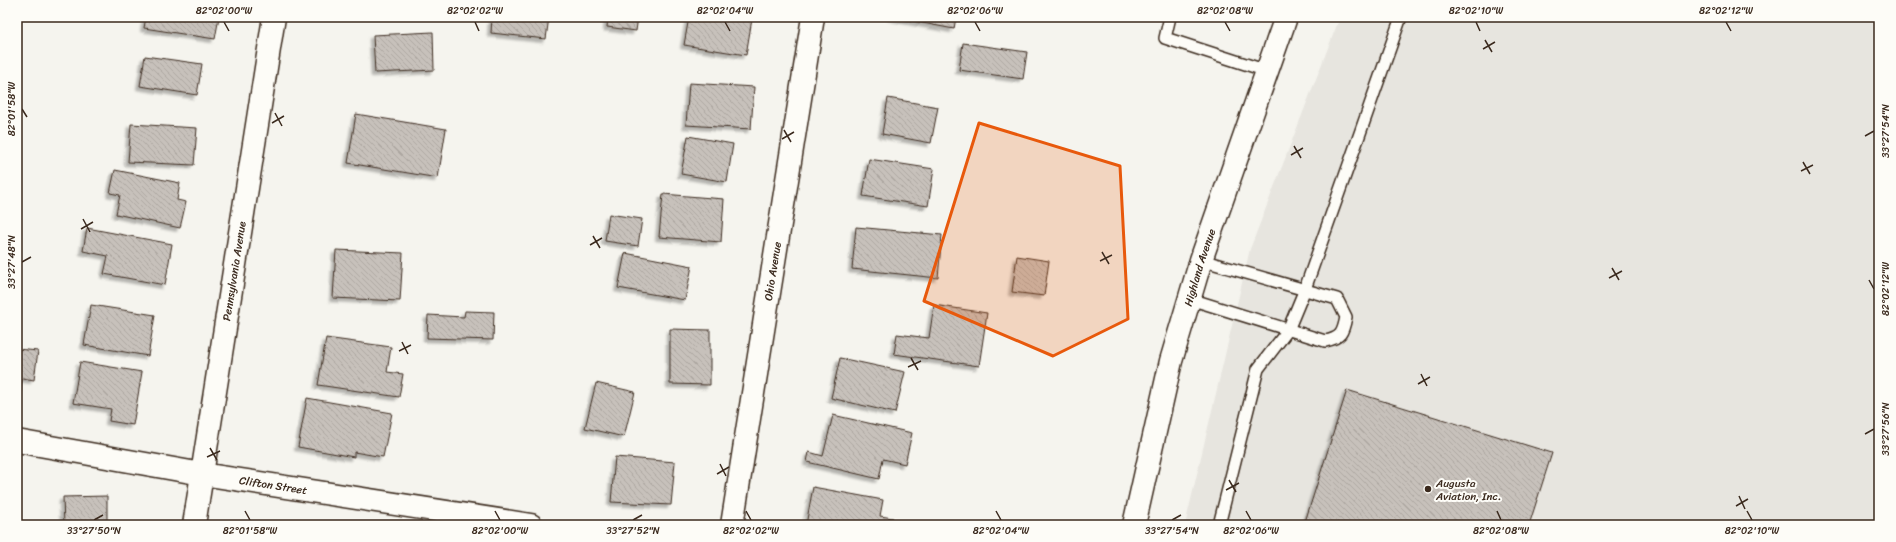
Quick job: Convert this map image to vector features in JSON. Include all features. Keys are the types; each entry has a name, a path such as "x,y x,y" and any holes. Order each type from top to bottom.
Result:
{"street":[{"name":"Pennsylvania Avenue","path":"194,525 274,17"},
{"name":"Ohio Avenue","path":"732,525 814,17"},
{"name":"Highland Avenue","path":"1134,525 1171,361 1201,260 1286,17"},
{"name":"Clifton Street","path":"17,441 202,474 530,525"}],"lane":[{"path":"1170,17 1165,38 1267,71"},
{"path":"1219,525 1258,369 1288,330 1305,288 1401,17"},
{"path":"1190,299 1325,342 1337,339 1344,330 1346,317 1337,299 1305,288 1201,260"}],"highlighted area":[{"path":"979,123 1120,166 1128,319 1053,356 924,301"}],"shaded area":[{"path":"1340,17 1879,17 1879,525 1185,525 1250,249"}],"building":[{"path":"146,17 219,17 215,39 144,28"},
{"path":"492,17 549,17 546,39 491,33"},
{"path":"608,17 638,17 636,31 607,27"},
{"path":"689,17 740,17 752,19 746,55 684,45"},
{"path":"891,17 956,17 954,29"},
{"path":"433,32 434,70 375,73 373,35"},
{"path":"963,43 1027,52 1023,79 959,70"},
{"path":"145,56 202,64 197,95 140,86"},
{"path":"689,83 754,87 751,129 686,125"},
{"path":"888,98 938,107 931,143 882,134"},
{"path":"356,114 446,129 438,178 348,163"},
{"path":"131,124 197,128 194,165 128,162"},
{"path":"688,136 733,144 727,182 681,174"},
{"path":"869,159 934,169 928,206 863,196"},
{"path":"115,170 180,183 177,200 186,202 180,228 116,214 120,195 110,193"},
{"path":"663,194 724,199 721,242 659,237"},
{"path":"609,214 642,219 638,246 605,241"},
{"path":"856,227 942,235 938,278 852,269"},
{"path":"87,228 172,244 165,285 104,274 108,256 83,251"},
{"path":"336,250 403,253 400,301 333,298"},
{"path":"625,253 692,266 685,300 618,288"},
{"path":"1017,256 1049,261 1044,296 1012,292"},
{"path":"91,305 155,315 148,356 84,345"},
{"path":"934,305 987,313 979,366 894,354 897,334 929,338"},
{"path":"465,311 494,312 493,340 427,338 428,315 464,317"},
{"path":"670,329 710,330 710,385 670,384"},
{"path":"326,338 391,347 387,372 403,374 399,397 318,385"},
{"path":"17,349 38,351 34,380 22,378 20,401 17,400"},
{"path":"840,358 905,372 895,413 831,398"},
{"path":"80,362 142,372 133,425 109,421 111,409 73,403"},
{"path":"596,383 635,392 624,437 585,428"},
{"name":"Augusta Aviation, Inc.","path":"1347,390 1552,453 1529,525 1304,525"},
{"path":"307,398 392,413 383,457 354,452 354,457 298,447"},
{"path":"833,415 912,433 905,464 883,459 879,479 807,462 809,452 823,456"},
{"path":"615,457 675,462 671,505 611,502"},
{"path":"813,487 883,500 880,516 893,518 892,525 806,525"},
{"path":"107,496 107,525 64,525 63,497"}],"place":[{"name":"Augusta Aviation, Inc.","path":"1428,489"}]}
